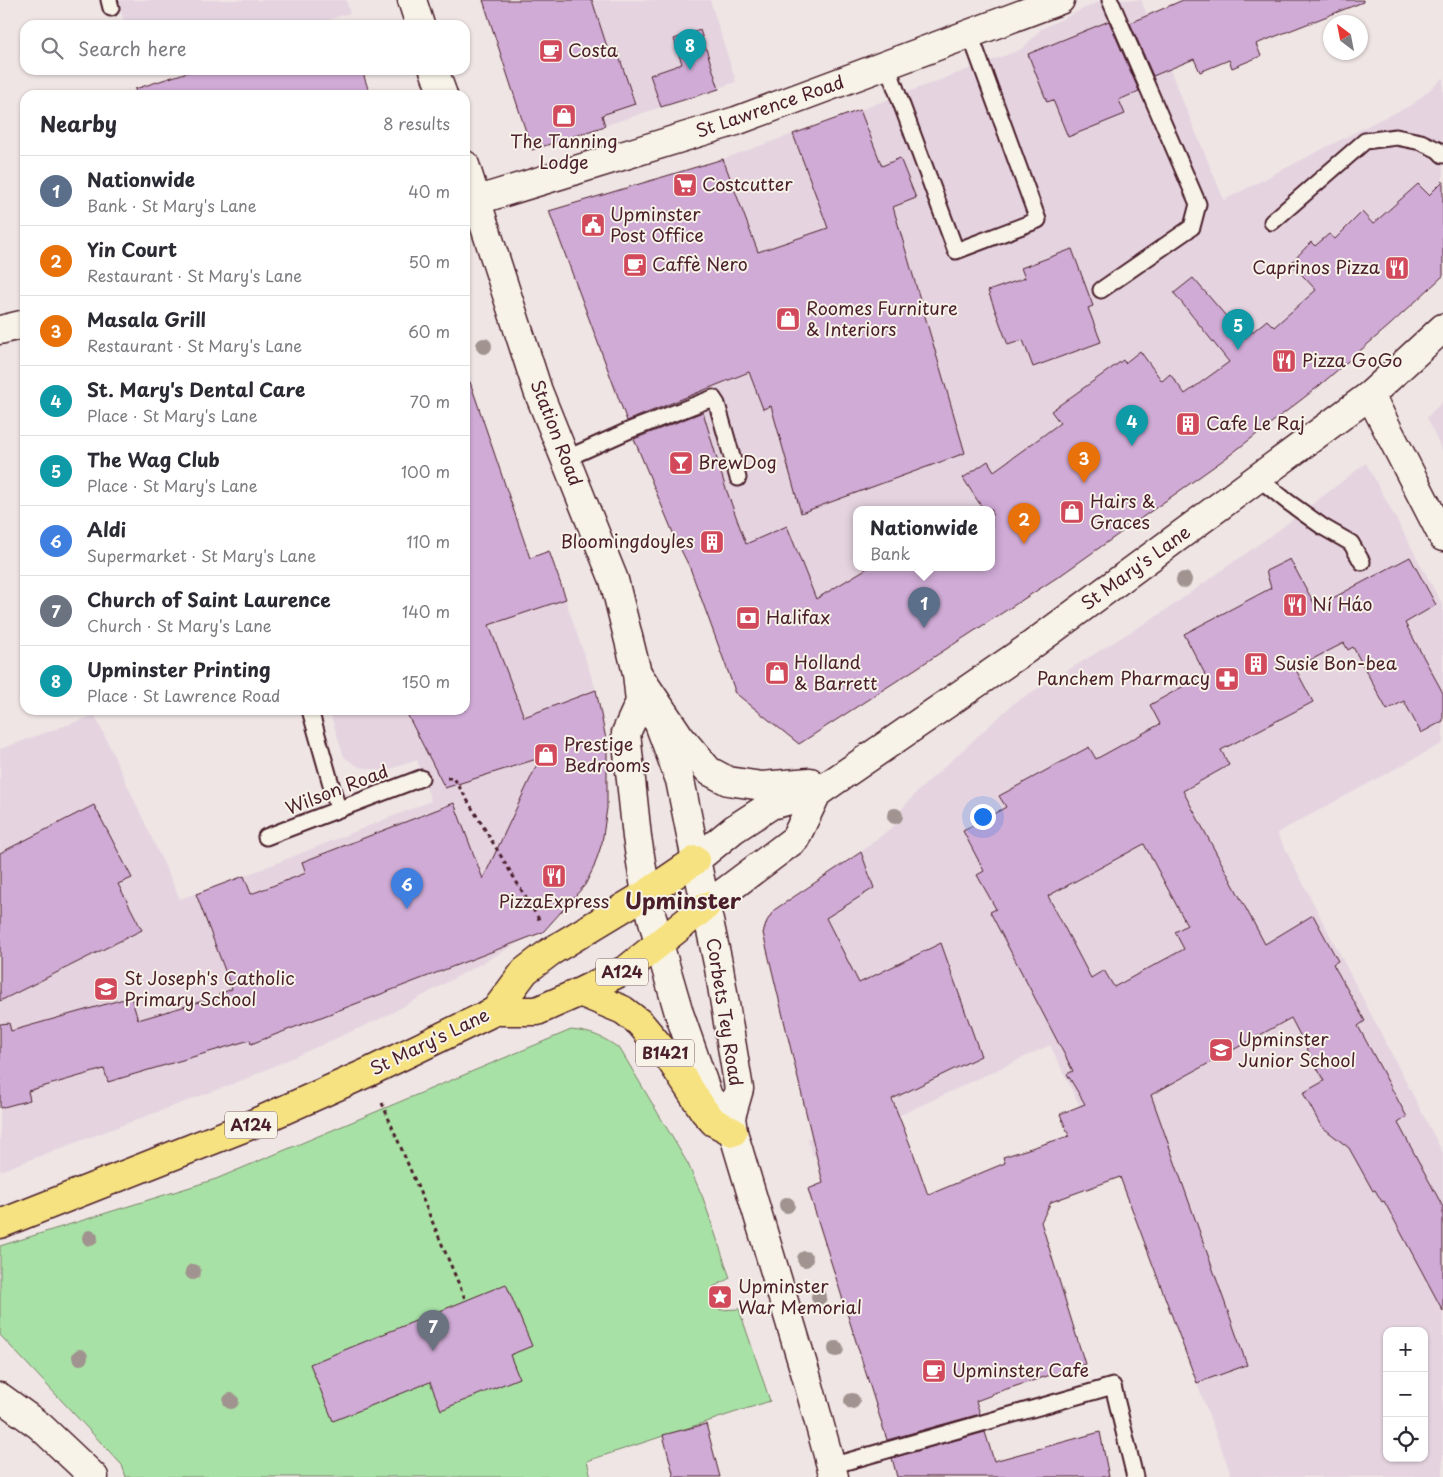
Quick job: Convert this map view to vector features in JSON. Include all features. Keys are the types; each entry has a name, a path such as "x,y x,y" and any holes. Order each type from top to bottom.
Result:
{"main road":[{"path":"412,0 418,20"},
{"name":"St Lawrence Road","path":"471,202 736,121 1060,0"},
{"path":"436,75 440,90"},
{"name":"Station Road","path":"471,202 538,391 614,580 637,673 640,702"},
{"path":"0,330 20,325"},
{"name":"St Mary's Lane","path":"0,1224 248,1126 369,1072 495,1011 525,971 566,942 646,894 696,860 734,829 772,805 827,787 1025,650 1370,395 1443,328"},
{"path":"1370,395 1443,537"},
{"path":"637,673 680,736 709,771 728,781 762,786 827,787"},
{"path":"646,894 636,837 626,733 640,702 658,721 680,780 696,860"},
{"name":"St Mary's Lane","path":"580,992 627,969 795,839 827,787"},
{"name":"Corbets Tey Road","path":"696,860 719,968 740,1089 732,1124"},
{"name":"Corbets Tey Road","path":"646,894 658,944 679,1014 709,1099 732,1124"},
{"path":"495,1011 537,1011 580,992"},
{"name":"B1421","path":"580,992 623,1010 640,1023 670,1059 704,1111 714,1122 732,1124"},
{"path":"732,1124 832,1471"},
{"path":"0,1397 40,1426 94,1477"}],"lane":[{"path":"1101,290 1192,227 1198,204 1110,0"},
{"path":"887,65 956,251 1029,224 1038,220 970,34"},
{"path":"1272,222 1365,141 1396,137 1421,142 1443,154"},
{"path":"566,459 630,430 713,398 717,404 738,478"},
{"path":"1258,478 1295,507 1351,543 1362,562"},
{"path":"311,715 338,809"},
{"name":"Wilson Road","path":"266,837 421,778"},
{"path":"832,1471 1113,1386 1135,1477"}],"path":[{"path":"421,778 454,778 542,924"},
{"path":"369,1072 466,1301"}],"shaded area":[{"path":"117,0 346,0 350,13 328,20 123,20"},
{"path":"483,0 710,0 736,82 532,150"},
{"path":"1102,0 1141,0 1224,200 1412,105 1443,78 1443,276 1322,384 1204,473 1109,541 819,731 783,731 736,693 690,568 630,430 549,211 723,159 1022,49 1041,29"},
{"path":"470,380 530,558 549,551 596,690 605,736 607,780 602,843 594,867 585,885 547,927 386,1016 243,1080 0,1171 0,749 95,715 180,899 244,876 431,801 417,760 384,771 359,767 344,757 331,715 470,715"},
{"path":"1443,401 1443,453 1427,417"},
{"name":"Upminster Junior School","path":"1366,463 1443,606 1443,743 1277,833 1443,1153 1443,1477 1232,1477 1107,1142 1099,1146 1050,1045 813,1156 807,1139 812,1137 763,933 767,921 774,910 861,852 897,823 895,816 919,790 1014,703 1163,612 1276,532"}],"green space":[{"path":"571,1030 597,1036 620,1049 688,1164 703,1198 730,1278 713,1287 720,1310 739,1309 770,1401 587,1461 591,1477 126,1477 122,1465 0,1335 0,1246 216,1179"}],"building":[{"path":"483,0 592,0 609,53 617,50 635,104 602,115 605,126 532,150"},
{"path":"1183,0 1363,0 1363,2 1330,15 1323,15 1323,18 1256,44 1261,56 1232,68 1229,60 1200,72 1194,59 1153,76 1130,23"},
{"path":"1109,21 1139,91 1119,100 1125,114 1068,137 1053,100 1047,102 1028,54"},
{"path":"700,30 719,89 661,107 650,75 682,64 674,39"},
{"path":"178,75 364,75 368,90 135,90"},
{"name":"Roomes Furniture & Interiors","path":"860,110 882,166 900,158 916,198 893,207 965,453 801,513 771,406 763,409 749,372 627,421 549,211 723,159 758,252 828,228 793,134"},
{"path":"1443,181 1443,276 1319,386 1226,458 1061,575 799,744 734,692 690,568 676,540 634,439 703,412 725,486 746,544 787,526 816,599 862,571 995,571 995,506 981,506 963,478 988,461 994,471 1060,423 1051,411 1123,360 1125,363 1140,351 1162,381 1170,374 1185,394 1229,362 1174,293 1193,278 1245,338 1267,320 1274,327 1316,290 1291,263 1311,242 1315,246 1329,234 1335,239 1362,212 1373,224 1418,184 1429,195"},
{"path":"1072,249 1093,306 1088,308 1101,342 1033,367 1023,340 1008,345 988,291 1025,278 1021,268"},
{"path":"470,382 530,558 549,551 566,599 489,625 524,717 596,690 607,744 607,808 602,843 594,867 585,885 543,932 251,1044 250,1040 108,1082 104,1069 28,1091 30,1100 0,1108 0,1024 9,1023 11,1031 131,997 138,1020 220,996 219,994 232,989 196,894 244,876 251,894 306,873 302,862 454,803 483,879 540,758 445,788 408,715 470,715"},
{"path":"1410,557 1436,605 1405,623 1443,693 1443,721 1421,733 1404,701 1387,710 1353,647 1348,650 1344,643 1295,668 1313,702 1221,750 1229,765 1183,791 1265,944 1313,915 1338,961 1333,964 1365,1021 1358,1026 1407,1117 1398,1123 1443,1207 1443,1311 1384,1201 1382,1202 1375,1190 1373,1191 1349,1148 1321,1126 1303,1093 1324,1081 1291,1018 1151,1095 1247,1365 1197,1383 1120,1177 1051,1202 1041,1222 1085,1364 991,1394 976,1401 980,1414 887,1440 808,1189 823,1183 763,933 767,921 774,910 861,852 874,888 826,918 859,983 941,943 981,1056 892,1099 928,1195 1005,1163 1003,1157 1069,1136 1060,1114 1085,1104 1067,1074 1073,1071 990,912 996,909 977,875 984,871 963,831 1006,807 999,796 1089,747 1096,759 1160,724 1150,705 1205,674 1184,634 1271,588 1266,571 1290,559 1316,607","holes":["1144,844 1187,925 1175,932 1184,949 1114,987 1104,970 1091,978 1048,896"]},
{"path":"94,805 132,878 118,884 142,930 0,1001 0,853"},
{"path":"506,1284 532,1346 510,1355 519,1378 441,1410 430,1382 333,1421 310,1364"},
{"path":"706,1424 720,1477 674,1477 663,1435"},
{"path":"985,1432 994,1461 1100,1432 1109,1477 897,1477 892,1458"}],"place":[{"name":"Costa","path":"551,51"},
{"name":"Upminster Printing","path":"690,70"},
{"name":"The Tanning Lodge","path":"564,116"},
{"name":"Costcutter","path":"685,185"},
{"name":"Upminster Post Office","path":"593,225"},
{"name":"Caffè Nero","path":"635,265"},
{"name":"Caprinos Pizza","path":"1397,268"},
{"name":"Roomes Furniture & Interiors","path":"788,319"},
{"name":"The Wag Club","path":"1238,350"},
{"name":"Pizza GoGo","path":"1284,361"},
{"name":"Cafe Le Raj","path":"1188,424"},
{"name":"St. Mary's Dental Care","path":"1132,446"},
{"name":"BrewDog","path":"681,463"},
{"name":"Masala Grill","path":"1084,483"},
{"name":"Hairs & Graces","path":"1072,512"},
{"name":"Bloomingdoyles","path":"712,542"},
{"name":"Yin Court","path":"1024,544"},
{"name":"Ní Háo","path":"1295,605"},
{"name":"Halifax","path":"748,618"},
{"name":"Nationwide","path":"924,628"},
{"name":"Susie Bon-bea","path":"1256,664"},
{"name":"Holland & Barrett","path":"777,673"},
{"name":"Panchem Pharmacy","path":"1227,679"},
{"name":"Prestige Bedrooms","path":"546,755"},
{"name":"PizzaExpress","path":"554,876"},
{"name":"Aldi","path":"407,909"},
{"name":"St Joseph's Catholic Primary School","path":"106,989"},
{"name":"Upminster Junior School","path":"1221,1050"},
{"name":"Upminster War Memorial","path":"720,1297"},
{"name":"Church of Saint Laurence","path":"433,1351"},
{"name":"Upminster Cafe","path":"934,1371"}],"district":[{"name":"Upminster","path":"683,901"}]}
